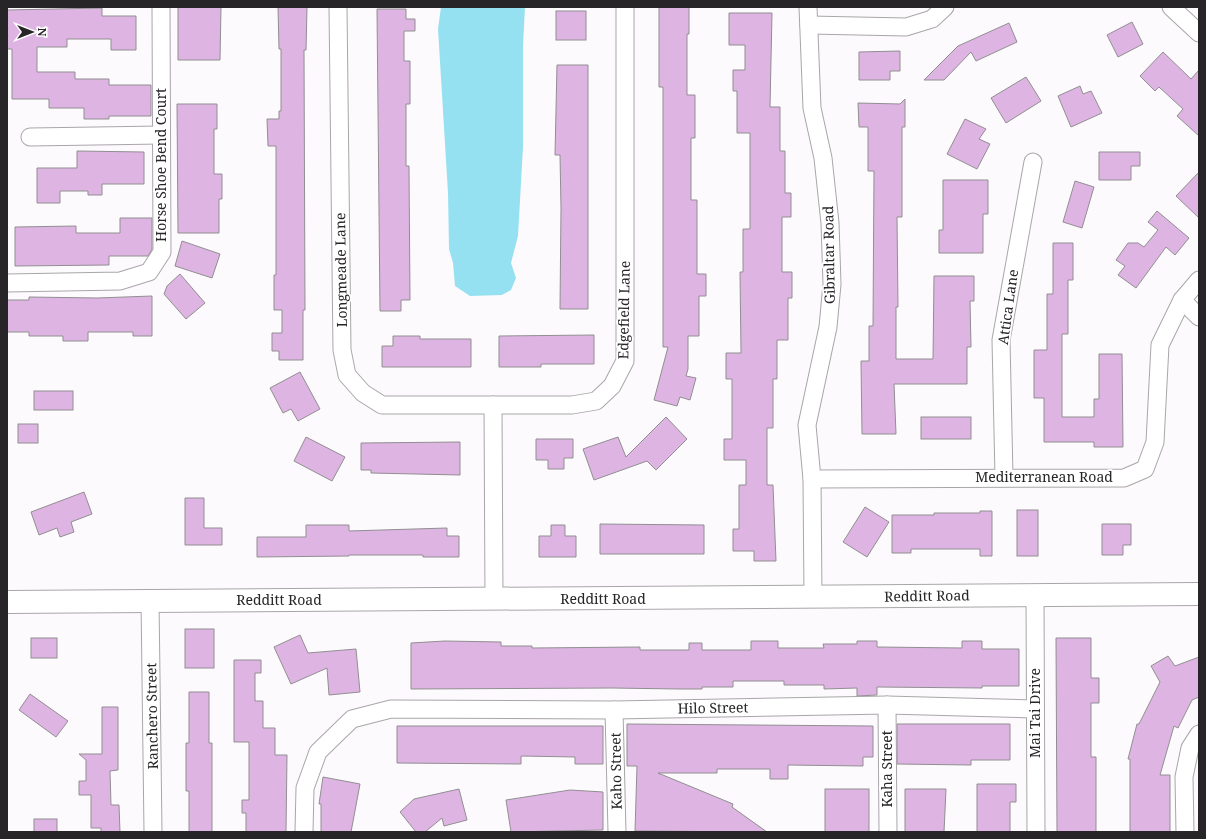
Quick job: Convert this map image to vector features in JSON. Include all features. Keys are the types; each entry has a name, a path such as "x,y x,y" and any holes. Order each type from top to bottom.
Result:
{"street":[{"name":"Horse Shoe Bend Court","path":"7,283 120,281 149,272 162,252 160,135 161,7"},
{"name":"Longmeade Lane","path":"338,7 342,350 347,375 363,394 382,405 493,405"},
{"name":"Edgefield Lane","path":"493,405 572,405 596,401 612,386 625,361 625,7"},
{"name":"Gibraltar Road","path":"808,7 812,108 824,158 830,223 832,284 828,327 807,425 812,478 813,597"},
{"path":"808,26 906,27 932,19 945,7"},
{"path":"1171,7 1199,33"},
{"path":"30,137 160,135"},
{"name":"Attica Lane","path":"1004,477 1001,340 1033,162"},
{"name":"Mediterranean Road","path":"812,478 1124,478 1145,469 1155,442 1160,345 1182,300 1199,280"},
{"path":"1182,300 1199,317"},
{"path":"493,405 494,600"},
{"name":"Redditt Road","path":"7,602 150,600 494,600 1199,594"},
{"name":"Mai Tai Drive","path":"1035,595 1036,832"},
{"name":"Ranchero Street","path":"150,600 153,832"},
{"name":"Hilo Street","path":"304,832 305,788 318,752 352,719 391,709 614,710 886,705 1035,709"},
{"name":"Kaha Street","path":"886,705 888,832"},
{"name":"Kaho Street","path":"614,710 617,832"},
{"path":"1185,832 1184,777 1190,748 1199,734"}],"water":[{"path":"441,7 525,7 523,46 523,147 518,236 511,263 516,278 511,290 502,295 470,296 455,286 453,263 449,249 448,193 438,29"}],"building":[{"path":"178,7 221,7 220,60 178,60"},
{"path":"278,7 307,7 306,50 304,50 305,310 303,310 303,360 279,360 279,351 272,351 272,333 282,333 282,310 274,310 274,275 276,275 276,146 268,146 267,119 279,119 279,111 281,111 281,49 279,49"},
{"path":"659,7 689,7 689,34 687,34 687,95 695,95 695,138 691,138 691,200 697,200 697,274 706,274 706,296 699,296 699,336 688,336 688,369 686,376 696,378 690,400 680,397 677,406 654,400 668,347 663,347 663,87 659,87"},
{"path":"102,8 102,16 136,16 136,50 111,50 111,39 67,39 67,47 37,47 37,72 75,72 75,79 109,79 109,85 151,85 151,116 109,116 109,119 84,119 84,108 49,108 49,99 12,99 12,49 7,49 7,10"},
{"path":"377,9 406,9 406,19 415,19 415,31 404,31 404,61 410,61 410,104 406,104 406,166 409,166 410,300 401,300 401,311 380,311"},
{"path":"556,11 586,11 586,40 556,40"},
{"path":"729,13 772,13 770,107 780,107 780,151 785,151 785,193 791,193 791,217 782,217 782,272 792,272 792,298 788,298 788,340 777,340 777,379 773,379 773,428 767,428 767,485 773,485 776,561 754,561 754,551 733,551 733,529 739,529 739,485 746,485 746,460 724,460 724,439 732,439 732,379 726,379 726,353 741,353 740,272 743,272 743,229 750,229 750,133 737,133 737,91 733,91 733,70 745,70 745,45 729,45"},
{"path":"1132,22 1143,44 1118,57 1107,35"},
{"path":"1009,23 1017,42 976,61 971,52 944,80 924,80 958,46"},
{"path":"900,51 900,71 890,71 890,80 859,80 859,52"},
{"path":"1163,52 1191,79 1199,70 1199,136 1177,116 1183,109 1159,87 1155,91 1140,76"},
{"path":"557,65 588,65 588,309 560,309 560,155 555,155"},
{"path":"1026,77 1041,101 1006,123 991,98"},
{"path":"1080,86 1083,94 1091,91 1102,113 1071,127 1058,96"},
{"path":"905,99 905,127 902,127 902,217 897,217 898,307 896,307 896,359 933,359 934,276 974,276 974,301 970,301 971,347 967,347 967,384 894,384 896,434 862,434 861,361 869,361 869,326 873,326 874,171 868,171 868,127 859,127 858,103 900,104"},
{"path":"177,104 217,104 217,129 214,129 214,174 222,174 222,199 219,199 219,233 178,233"},
{"path":"965,119 986,129 979,139 990,144 977,169 947,154"},
{"path":"77,151 144,152 144,184 102,184 102,195 88,195 88,191 60,191 60,203 37,203 37,168 77,168"},
{"path":"1099,152 1140,152 1140,166 1131,166 1131,180 1099,180"},
{"path":"1199,172 1199,218 1176,196"},
{"path":"943,180 988,180 988,214 983,214 983,253 939,253 939,230 943,230"},
{"path":"1075,181 1094,187 1082,228 1063,222"},
{"path":"1157,211 1189,238 1175,255 1166,247 1136,288 1118,275 1125,266 1116,260 1128,243 1138,243 1144,247 1158,230 1148,222"},
{"path":"120,218 152,218 152,249 148,256 109,256 109,265 15,266 15,227 76,226 76,233 120,233"},
{"path":"182,241 220,254 212,278 175,266"},
{"path":"1053,243 1073,243 1073,280 1068,280 1068,334 1062,334 1062,417 1094,417 1094,399 1099,399 1099,354 1122,354 1123,447 1094,447 1094,442 1044,442 1044,398 1034,398 1034,350 1047,350 1047,294 1053,294"},
{"path":"180,274 205,303 186,319 164,294 167,286"},
{"path":"152,296 152,336 133,336 133,332 88,332 88,341 63,341 63,336 29,336 29,332 7,332 7,300 29,300 29,297 97,298"},
{"path":"594,335 594,364 541,364 541,367 499,367 499,336"},
{"path":"393,336 420,336 420,339 471,339 471,367 382,367 382,346 393,346"},
{"path":"300,372 320,409 298,421 291,409 283,413 270,388"},
{"path":"34,391 73,391 73,410 34,410"},
{"path":"666,417 687,439 656,470 647,461 594,480 583,449 618,437 626,457"},
{"path":"921,417 971,417 971,439 921,439"},
{"path":"18,424 38,424 38,443 18,443"},
{"path":"306,437 345,457 332,481 294,461"},
{"path":"536,439 573,439 573,458 564,458 564,469 548,469 548,460 536,460"},
{"path":"460,442 460,475 371,473 371,470 361,470 361,443"},
{"path":"84,492 92,514 71,522 74,532 60,537 57,528 39,535 31,512"},
{"path":"185,498 204,498 204,528 222,528 222,545 185,545"},
{"path":"865,507 889,522 867,557 843,542"},
{"path":"1017,510 1038,510 1038,556 1017,556"},
{"path":"980,511 992,511 992,556 980,556 980,549 911,549 911,553 892,553 892,515 980,513"},
{"path":"600,524 704,525 704,554 600,554"},
{"path":"1102,524 1131,524 1131,545 1123,545 1123,555 1102,555"},
{"path":"306,525 349,525 349,531 447,528 447,536 459,536 459,557 423,557 423,555 349,555 257,557 257,537 306,537"},
{"path":"551,525 565,525 565,536 576,536 576,557 539,557 539,536 551,536"},
{"path":"185,629 214,629 214,668 185,668"},
{"path":"300,635 308,653 356,649 360,692 329,695 327,668 291,684 274,647"},
{"path":"31,638 57,638 57,658 31,658"},
{"path":"1056,638 1091,638 1091,678 1099,678 1099,703 1091,703 1091,757 1096,757 1096,832 1057,832"},
{"path":"445,641 501,642 501,646 532,646 532,648 640,647 640,650 689,650 689,643 702,643 702,650 751,650 751,641 778,641 778,648 824,648 823,644 857,644 857,641 877,641 877,647 962,648 962,641 982,641 982,649 1019,649 1019,686 982,686 982,688 877,687 877,695 857,696 857,688 824,689 824,685 784,685 784,681 733,681 733,687 702,687 702,689 411,689 411,643"},
{"path":"1168,656 1175,666 1199,657 1199,697 1192,700 1178,728 1174,726 1160,775 1170,775 1170,832 1130,832 1130,759 1128,759 1137,724 1139,724 1160,682 1151,666"},
{"path":"234,660 261,660 261,673 255,673 255,701 263,701 263,728 275,728 275,755 287,755 286,832 246,832 246,813 242,813 242,800 249,800 249,742 234,742"},
{"path":"189,692 209,692 209,743 212,743 212,832 189,832 189,791 186,791 186,743 189,743"},
{"path":"30,694 68,721 56,737 19,710"},
{"path":"102,707 118,707 118,770 110,771 111,805 119,805 120,832 101,832 101,828 91,828 91,795 79,795 79,781 86,781 86,760 79,754 102,754"},
{"path":"627,724 873,726 873,757 863,757 863,766 788,765 788,779 770,779 770,769 717,769 717,773 658,773 733,804 732,807 767,832 635,831 637,766 627,766"},
{"path":"897,724 1010,724 1010,760 971,760 971,765 897,764"},
{"path":"397,726 603,726 603,764 575,764 575,757 521,756 521,764 397,763"},
{"path":"323,777 360,784 351,832 321,832 321,804 319,804"},
{"path":"977,784 1016,784 1016,802 1010,802 1010,832 977,832"},
{"path":"459,789 467,820 444,826 442,818 425,832 416,832 400,812 414,799"},
{"path":"825,789 869,789 869,832 825,832"},
{"path":"905,789 946,789 944,832 905,832"},
{"path":"570,790 603,792 603,830 511,832 506,800"},
{"path":"34,819 57,819 57,832 34,832"}]}
